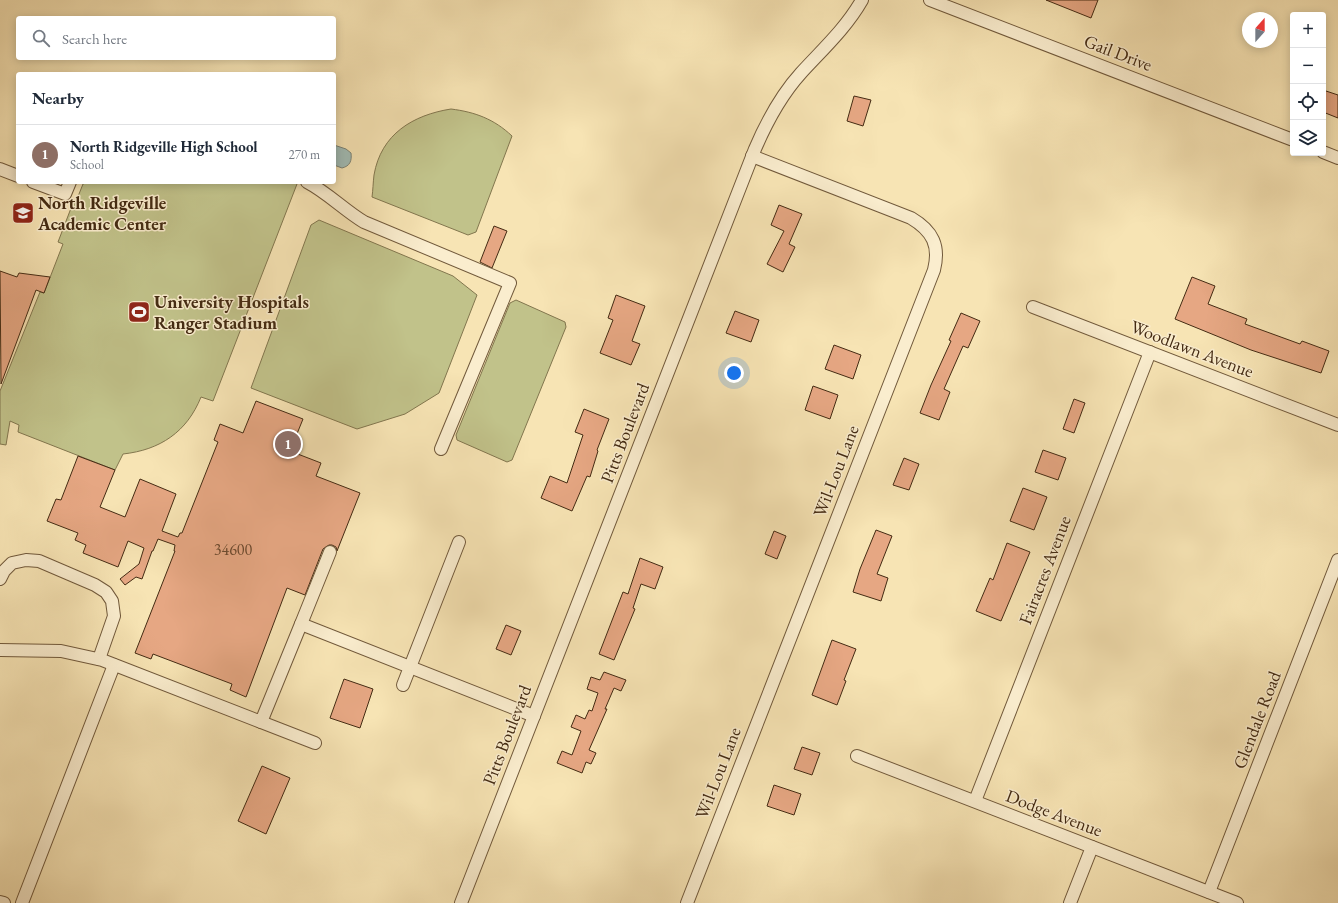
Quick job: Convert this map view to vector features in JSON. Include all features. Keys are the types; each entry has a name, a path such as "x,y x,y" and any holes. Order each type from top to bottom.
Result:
{"street":[{"name":"Pitts Boulevard","path":"461,903 764,128 787,90 837,36 862,0"},
{"name":"Gail Drive","path":"930,0 1290,139"},
{"path":"1326,153 1338,158"},
{"name":"Wil-Lou Lane","path":"687,903 931,278 936,260 936,250 933,240 928,231 920,223 911,218 752,156"},
{"path":"0,170 16,175"},
{"path":"38,184 65,194 69,184"},
{"path":"310,184 364,222 510,283 441,450"},
{"name":"Woodlawn Avenue","path":"1032,307 1338,425"},
{"name":"Fairacres Avenue","path":"974,801 1150,352"},
{"path":"403,685 459,542"},
{"path":"261,722 330,552"},
{"path":"0,579 4,571 12,563 33,560 39,561 101,588 112,601 114,616 99,659"},
{"name":"Glendale Road","path":"1209,892 1338,560"},
{"path":"301,624 534,716"},
{"path":"0,650 61,651 99,659 315,743"},
{"path":"22,903 114,665"},
{"name":"Dodge Avenue","path":"857,756 1237,903"},
{"path":"1070,903 1092,847"},
{"path":"0,902 4,903"}],"green space":[{"path":"451,109 484,117 498,125 512,136 476,232 468,235 372,197 374,175 378,161 391,138 401,129 424,116"},
{"name":"University Hospitals Ranger Stadium","path":"83,184 297,184 213,401 201,397 188,420 171,437 149,448 123,454 115,470 18,432 19,425 10,421 6,445 0,444 0,391 40,292 44,293 63,244 58,242 73,203 75,204"},
{"path":"319,220 453,276 477,295 439,393 405,414 357,429 251,388 311,225"},
{"path":"516,300 565,322 566,327 512,460 507,462 457,440 456,435 510,303"}],"water":[{"path":"336,146 346,149 351,153 351,161 347,166 342,168 336,166"}],"building":[{"path":"1046,0 1098,0 1091,18"},
{"path":"1326,91 1338,95 1338,118 1326,113"},
{"path":"854,96 871,100 863,126 847,121"},
{"path":"779,205 802,214 789,244 795,247 783,272 767,264 784,231 771,225"},
{"path":"494,226 507,231 492,268 480,262"},
{"path":"0,271 17,277 19,273 50,277 44,293 36,290 1,384"},
{"path":"1192,277 1215,286 1208,304 1247,319 1245,324 1300,344 1302,341 1329,351 1321,373 1251,350 1175,319"},
{"path":"616,295 645,306 632,341 640,344 631,365 600,353 613,320 608,318"},
{"path":"735,311 759,320 751,342 726,333"},
{"path":"961,313 980,321 968,348 963,346 944,389 950,392 939,420 920,413 951,341 949,340"},
{"path":"834,345 861,355 853,379 825,369"},
{"path":"813,386 838,395 830,419 805,410"},
{"path":"1074,399 1085,403 1074,433 1063,429"},
{"path":"256,401 303,419 290,451 321,463 316,476 360,493 337,551 336,547 332,545 329,545 323,549 305,595 287,588 246,697 230,690 232,684 153,654 151,659 135,653 175,551 175,545 158,539 142,579 136,577 125,585 120,579 139,564 144,548 128,541 118,567 83,553 86,545 75,540 78,533 47,521 56,499 61,500 78,456 115,470 100,507 125,517 140,479 176,494 162,531 178,537 180,533 182,533 218,442 214,440 220,424 243,433"},
{"path":"584,409 609,419 597,450 598,451 590,477 587,476 572,511 541,498 550,476 567,483 583,435 575,432"},
{"path":"1043,450 1066,458 1058,480 1035,472"},
{"path":"904,458 919,464 909,490 893,485"},
{"path":"1023,488 1047,497 1034,530 1010,521"},
{"path":"876,530 892,536 877,574 888,578 881,601 853,592 860,569"},
{"path":"774,531 786,536 777,559 765,554"},
{"path":"1007,543 1030,552 1001,621 976,611 990,578 993,580"},
{"path":"640,558 663,567 655,589 641,584 633,608 635,609 614,660 599,654 623,592 628,594"},
{"path":"506,625 521,631 511,655 496,649"},
{"path":"832,640 856,649 844,680 846,681 837,705 812,695"},
{"path":"604,672 626,680 621,691 614,688 605,709 607,709 589,750 596,753 591,764 586,762 582,773 557,763 562,751 572,755 581,731 571,727 576,715 585,719 589,710 592,711 598,693 587,689 591,677 600,680"},
{"path":"344,679 373,689 360,728 330,718"},
{"path":"802,747 820,753 812,775 794,769"},
{"path":"262,766 290,778 266,834 238,821"},
{"path":"774,785 801,794 794,815 767,806"}],"place":[{"name":"North Ridgeville Academic Center","path":"23,213"},
{"name":"University Hospitals Ranger Stadium","path":"139,312"},
{"name":"North Ridgeville High School","path":"288,444"}]}
